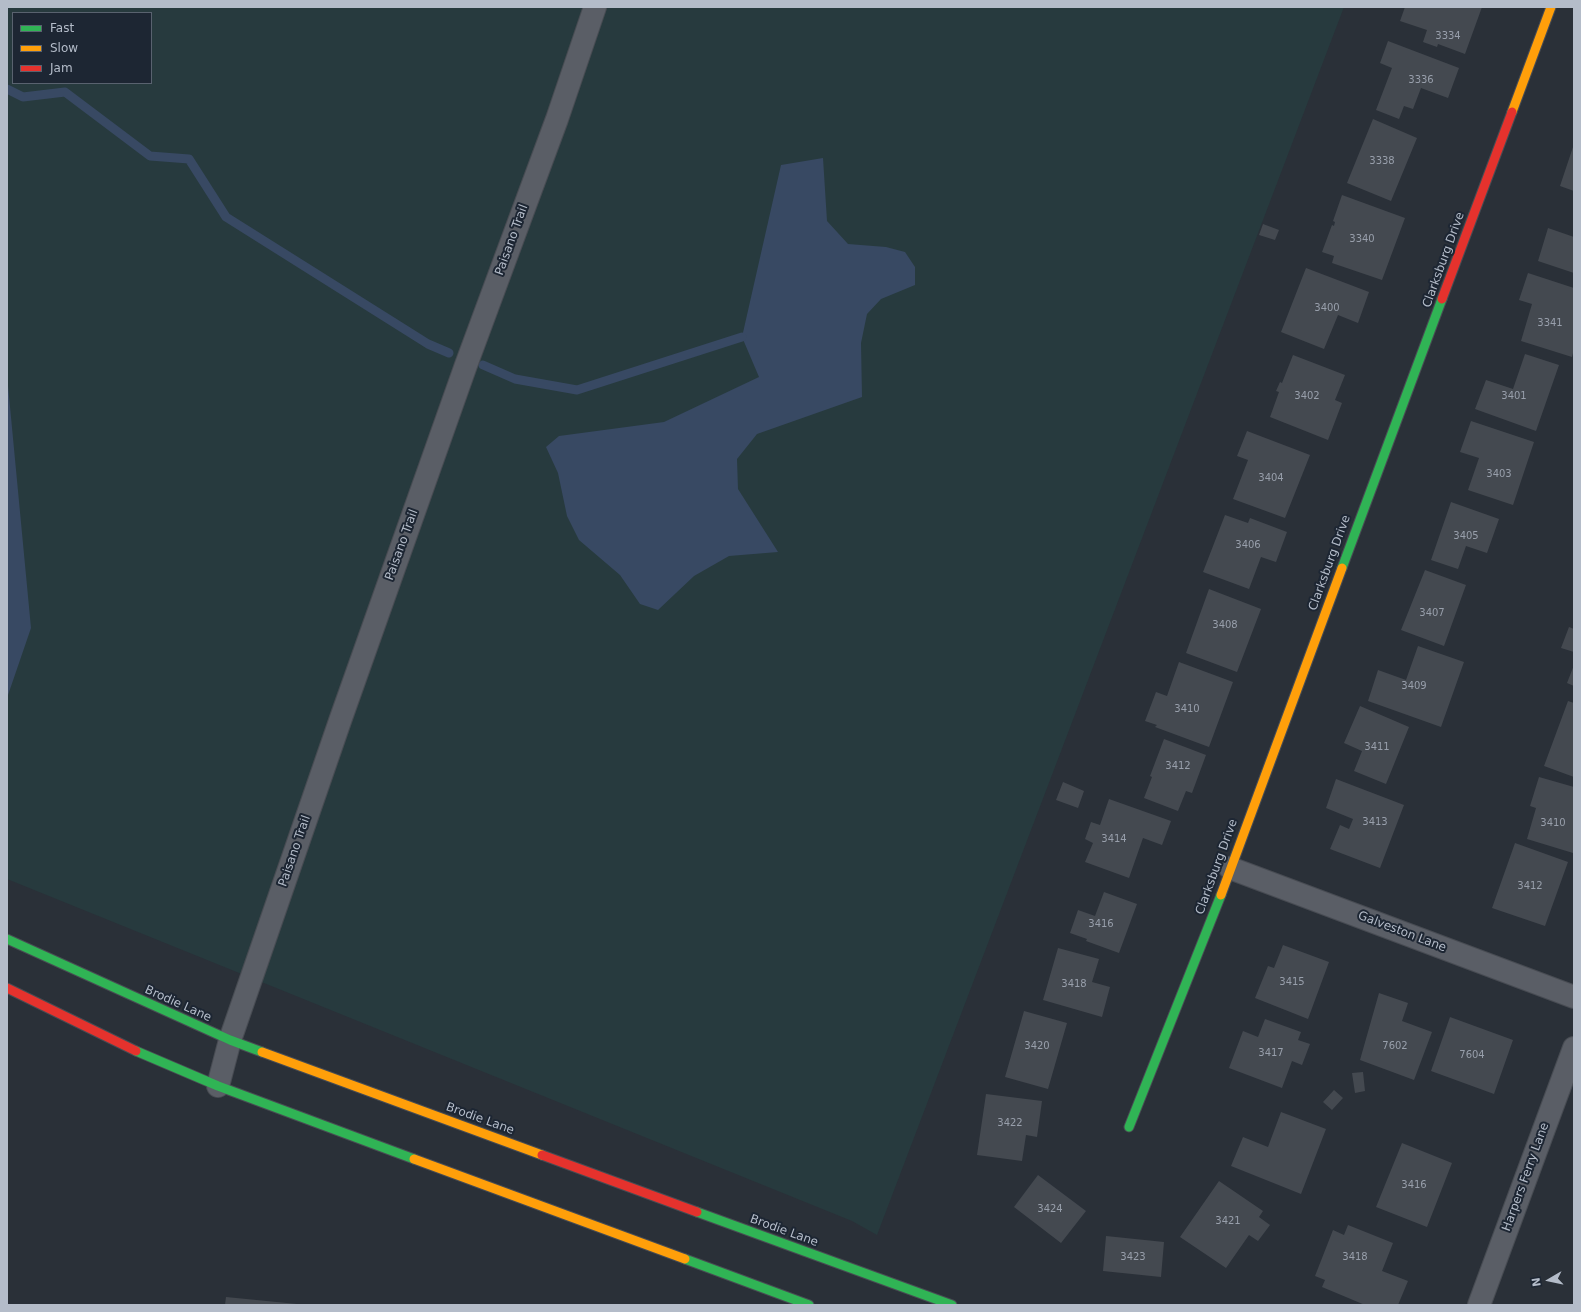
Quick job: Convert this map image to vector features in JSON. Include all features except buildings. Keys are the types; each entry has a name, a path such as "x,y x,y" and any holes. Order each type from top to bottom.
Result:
{"main road":[{"name":"Clarksburg Drive","path":"1129,1127 1230,868 1551,7"},
{"name":"Brodie Lane","path":"7,939 230,1040 952,1305"},
{"path":"7,988 135,1051 218,1086 808,1305"}],"street":[{"name":"Paisano Trail","path":"218,1086 230,1040 341,718 595,7"},
{"name":"Galveston Lane","path":"1230,868 1574,997"},
{"name":"Harpers Ferry Lane","path":"1479,1305 1574,1048"}],"green space":[{"path":"7,7 1344,7 877,1235 852,1221 7,879"}],"water":[{"path":"823,158 827,221 848,244 886,247 905,252 915,267 915,285 881,299 867,314 861,343 862,397 757,434 737,459 738,489 778,552 729,556 694,576 658,610 640,604 620,575 579,540 567,516 558,473 546,447 559,436 664,422 759,377 742,337 781,165"},
{"path":"7,375 31,628 7,698"}],"waterway":[{"path":"7,89 23,97 65,92 150,156 189,159 226,217 428,344 449,353"},
{"path":"483,365 515,379 577,390 742,337"}],"traffic: fast":[{"path":"1342,568 1442,299"},
{"path":"1129,1127 1221,895"},
{"path":"7,939 230,1040 262,1052"},
{"path":"136,1051 218,1086 414,1159"},
{"path":"697,1212 952,1305"},
{"path":"685,1259 809,1305"}],"traffic: slow":[{"path":"1512,112 1551,7"},
{"path":"1221,895 1342,568"},
{"path":"262,1052 542,1155"},
{"path":"414,1159 685,1259"}],"traffic: jam":[{"path":"1442,299 1512,112"},
{"path":"7,988 136,1051"},
{"path":"542,1155 697,1212"}]}
